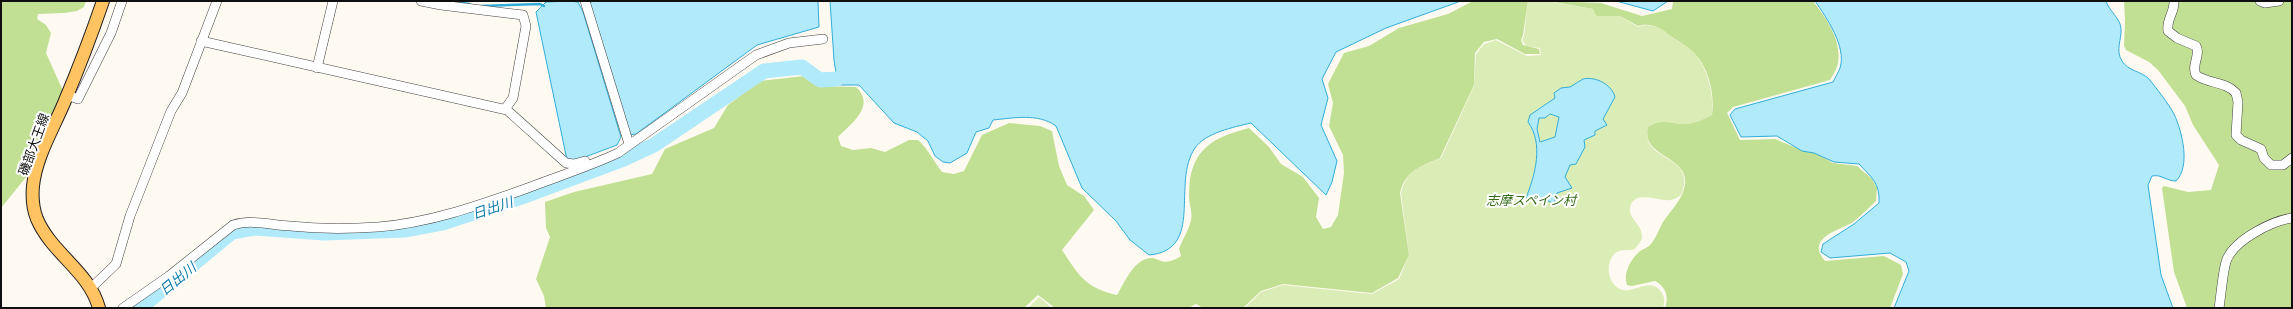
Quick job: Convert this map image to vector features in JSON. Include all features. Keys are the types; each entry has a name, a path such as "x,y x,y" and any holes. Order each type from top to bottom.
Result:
{"main road":[{"name":"磯部大王線","path":"99,308 91,288 75,267 52,244 37,218 33,202 33,186 40,159 83,58 102,1"}],"street":[{"path":"67,95 78,99 111,33 122,1"},
{"path":"91,288 116,264 130,216 171,112 182,93 217,1"},
{"path":"317,68 333,1"},
{"path":"421,1 441,5 523,15 526,26 513,98 504,109"},
{"path":"586,1 629,144"},
{"path":"2174,1 2174,5 2167,19 2168,31 2177,38 2196,46 2198,52 2194,66 2196,75 2205,81 2226,86 2236,93 2238,102 2236,135 2241,140 2261,149 2264,158 2271,165 2283,165 2292,158"},
{"path":"2260,1 2265,3 2279,1"},
{"path":"123,308 169,276 233,225 243,222 256,222 290,226 344,228 378,227 414,223 445,216 594,164 618,153 756,55 789,43 823,39"},
{"path":"201,41 504,109 566,163 574,164 584,161 629,144"},
{"path":"2219,308 2227,259 2234,250 2268,225 2292,218"}],"green space":[{"path":"1,1 86,1 84,7 77,11 38,14 37,19 46,25 51,33 46,53 68,102 59,130 49,149 1,208"},
{"path":"1473,1 1528,1 1521,40 1523,45 1539,49 1540,54 1525,54 1497,39 1484,42 1475,53 1474,85 1440,158 1415,170 1410,174 1402,186 1400,193 1409,255 1398,278 1372,293 1283,284 1261,291 1243,308 1203,308 1196,304 1188,308 1055,308 1038,295 1024,308 546,308 544,296 536,279 550,237 546,228 545,202 574,192 652,174 665,149 714,128 728,105 760,81 804,76 821,86 856,87 862,94 864,101 860,114 838,137 841,146 853,150 871,148 885,152 909,140 918,140 928,151 942,172 954,174 964,171 982,135 1009,123 1040,126 1052,131 1059,166 1067,185 1084,196 1094,210 1062,250 1073,267 1090,285 1117,295 1135,266 1140,262 1146,259 1154,258 1163,262 1174,260 1181,256 1179,249 1189,227 1191,217 1189,193 1190,178 1193,166 1198,156 1205,148 1224,136 1236,132 1249,128 1269,147 1281,164 1303,177 1319,198 1316,217 1323,229 1331,227 1338,215 1344,173 1343,155 1329,126 1333,103 1328,84 1344,53 1369,46 1399,28 1448,14"},
{"name":"志摩スペイン村","path":"1528,1 1547,1 1593,9 1596,16 1620,16 1638,27 1648,25 1656,27 1692,51 1698,57 1706,73 1711,90 1712,115 1691,124 1658,122 1648,127 1648,139 1652,147 1676,165 1682,172 1684,181 1681,195 1670,200 1647,197 1636,199 1632,203 1630,213 1642,234 1642,239 1635,249 1617,252 1613,255 1609,265 1610,277 1615,286 1625,290 1631,290 1648,285 1658,288 1664,297 1663,308 1245,308 1261,292 1283,285 1372,294 1399,279 1409,255 1401,193 1404,185 1415,170 1441,158 1474,86 1476,54 1484,44 1496,40 1527,56 1541,55 1540,48 1526,46 1522,40 1524,36"},
{"path":"1549,1 1601,3 1642,16 1672,9 1673,1 1813,1 1828,22 1838,46 1838,63 1830,80 1733,107 1727,113 1740,140 1775,139 1799,149 1812,151 1833,163 1857,166 1872,179 1877,188 1876,201 1853,222 1824,238 1821,241 1819,249 1820,254 1825,261 1884,256 1901,265 1903,274 1890,308 1665,308 1667,300 1666,292 1659,283 1655,281 1632,286 1627,285 1626,276 1630,263 1639,252 1653,242 1663,222 1675,206 1684,189 1685,178 1681,169 1652,145 1648,137 1648,127 1658,122 1688,124 1700,121 1712,115 1713,99 1710,81 1703,65 1692,51 1652,25 1638,26 1620,16 1596,16 1593,9"},
{"path":"2124,1 2292,1 2292,308 2187,308 2174,272 2162,188 2164,186 2188,192 2211,190 2219,165 2193,125 2185,106 2158,70 2149,62 2126,50 2124,46"},
{"path":"1039,297 1052,308 1028,308"}],"water":[{"path":"593,1 818,1 819,27 757,45 636,134 629,135 588,4"},
{"path":"830,1 1461,1 1386,28 1336,52 1322,79 1328,98 1321,125 1337,161 1332,182 1326,195 1251,123 1220,131 1206,138 1200,143 1195,148 1188,162 1182,228 1176,241 1166,250 1149,255 1130,240 1116,221 1082,188 1056,126 1049,122 1042,119 1026,117 993,120 989,128 976,132 967,153 950,163 943,162 935,156 928,141 917,132 894,123 859,85 838,85 834,60"},
{"path":"1616,1 1668,1 1653,11"},
{"path":"1815,1 2106,1 2120,24 2121,32 2119,53 2122,61 2128,67 2146,76 2166,101 2177,121 2184,148 2183,167 2181,175 2176,181 2159,176 2152,176 2148,185 2161,275 2173,308 1894,308 1909,271 1906,262 1890,253 1830,258 1821,252 1823,244 1854,224 1879,203 1878,190 1874,181 1859,164 1834,162 1814,153 1802,151 1777,136 1741,137 1730,115 1735,109 1833,82 1840,68 1841,51 1825,15"},
{"path":"546,2 578,2 583,12 621,137 617,145 577,160 567,160 536,12"},
{"path":"1588,78 1603,82 1611,89 1615,97 1603,119 1607,125 1595,131 1595,135 1584,140 1585,147 1576,164 1570,165 1565,177 1572,188 1557,193 1554,204 1545,199 1539,201 1526,198 1535,170 1537,150 1536,140 1528,122 1530,115 1555,98 1554,93 1561,88 1570,87 1583,79","holes":["1550,114 1559,117 1555,137 1540,142 1537,129 1539,118 1545,118"]}],"waterway":[{"path":"453,1 469,4"},
{"path":"481,6 540,4 544,6"},
{"name":"日出川","path":"140,308 232,232 254,228 324,233 406,230 443,223 522,197 624,159 654,145 764,71 802,67 820,80 837,79"}]}
